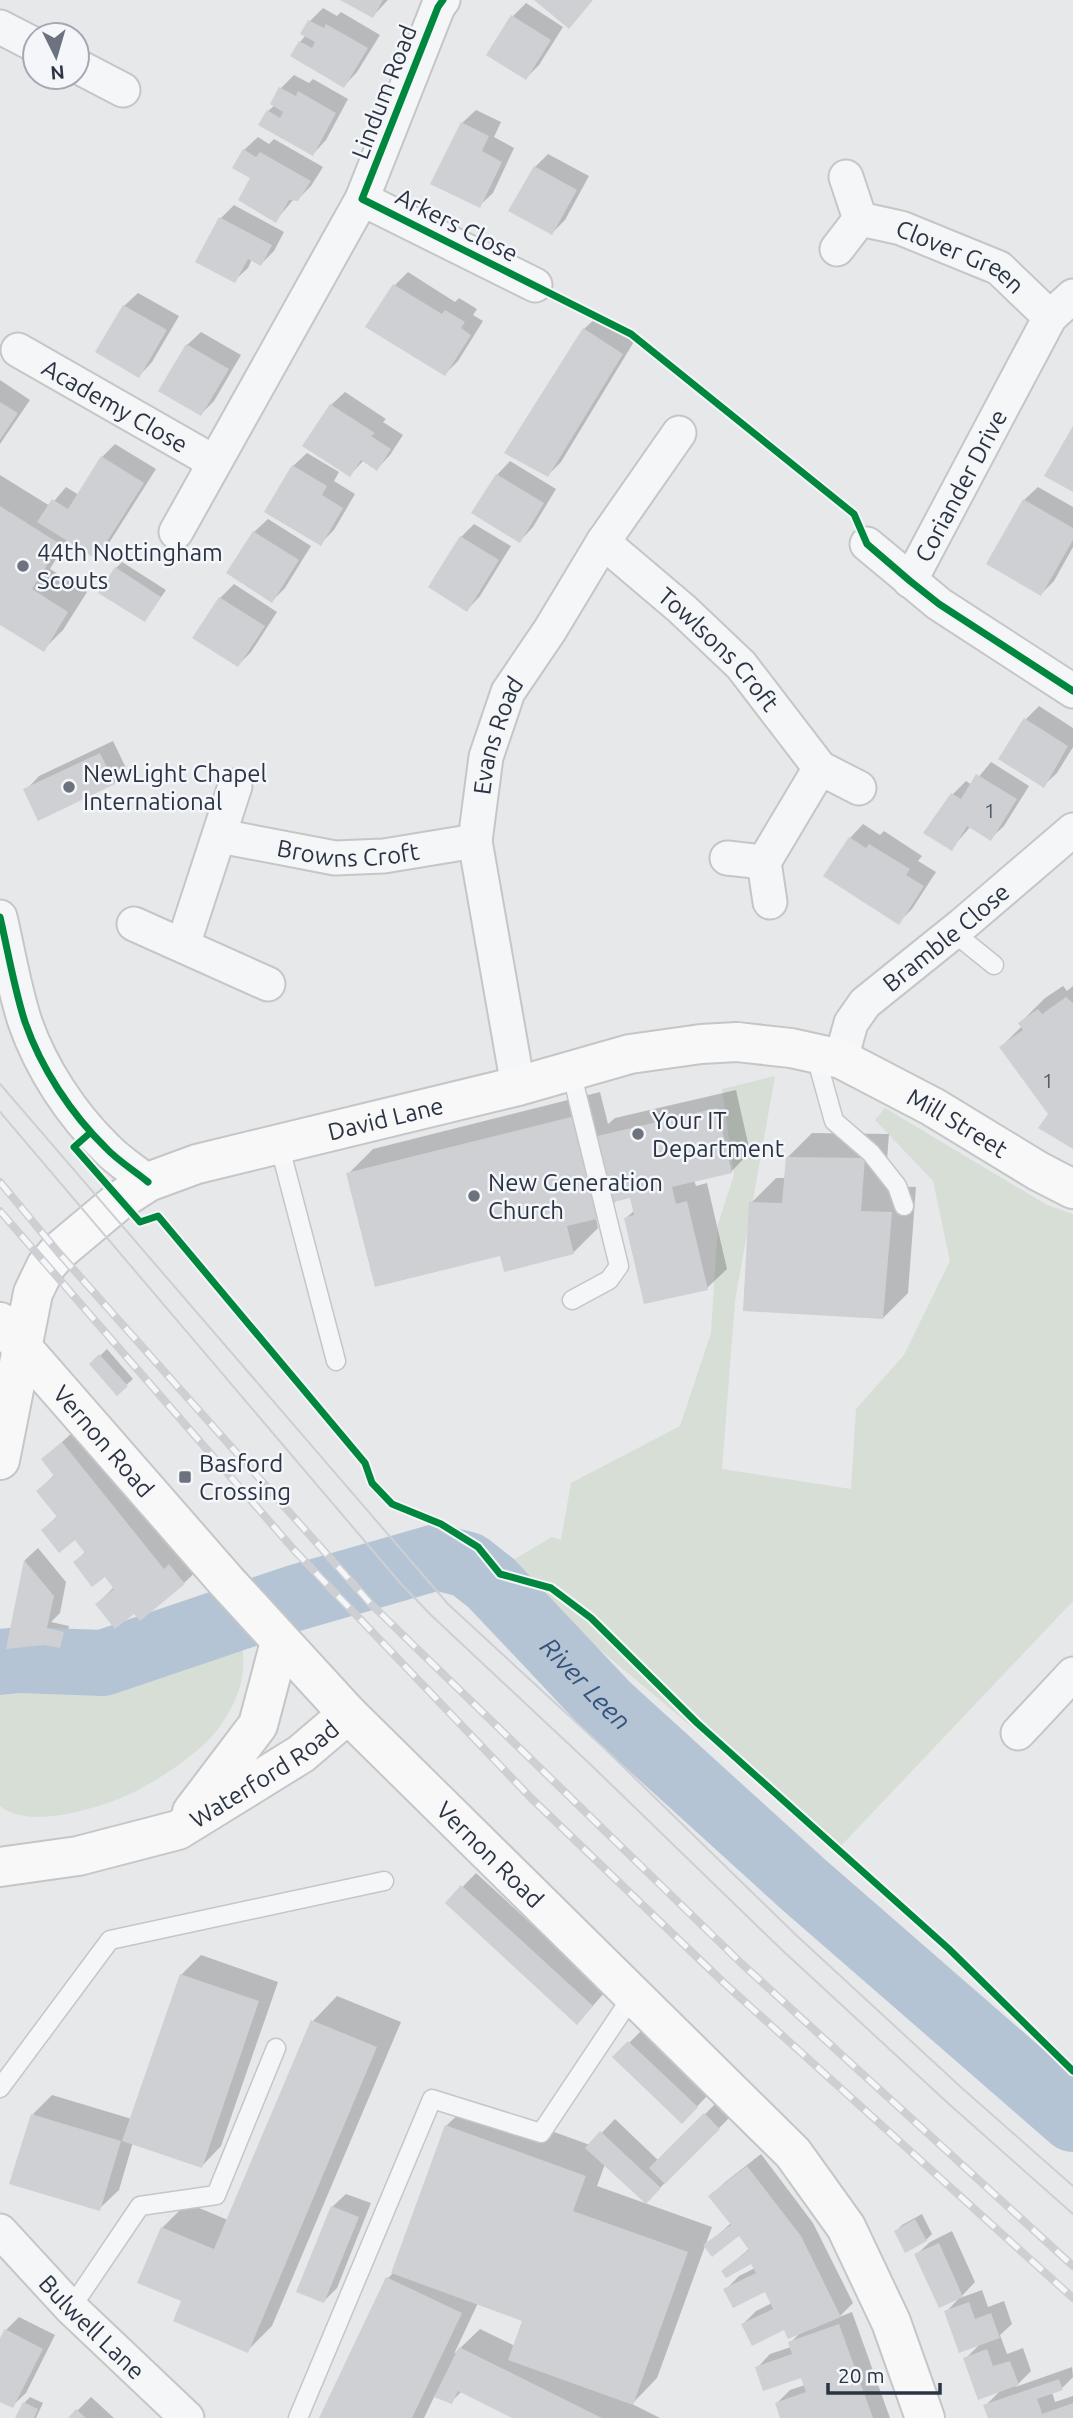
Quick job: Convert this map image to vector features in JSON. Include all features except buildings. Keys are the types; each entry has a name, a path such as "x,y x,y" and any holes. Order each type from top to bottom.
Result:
{"main road":[{"name":"David Lane","path":"0,1460 11,1335 46,1266 58,1252 114,1205 148,1182 197,1164 518,1086 630,1055 701,1044 737,1042 791,1048 828,1056"},
{"name":"Mill Street","path":"828,1056 933,1107 1038,1171 1073,1189"},
{"name":"Vernon Road","path":"11,1335 280,1642 348,1714 793,2153 846,2227 891,2322 926,2418"},
{"name":"Waterford Road","path":"178,1830 258,1725 280,1642"},
{"name":"Waterford Road","path":"0,1867 78,1856 178,1830 301,1754 348,1714"}],"street":[{"name":"Lindum Road","path":"176,531 362,199 443,0"},
{"path":"0,27 21,38"},
{"path":"91,73 123,90"},
{"path":"837,249 860,219 846,177"},
{"name":"Arkers Close","path":"362,199 535,285"},
{"name":"Clover Green","path":"860,219 901,228 999,268 1061,306"},
{"name":"Coriander Drive","path":"1061,306 911,581 939,604 1073,691"},
{"name":"Academy Close","path":"18,350 214,462"},
{"name":"Evans Road","path":"518,1086 475,841 486,757 508,692 550,630 603,542 679,433"},
{"name":"Towlsons Croft","path":"603,542 682,608 741,665 820,768 859,788"},
{"path":"867,544 911,581"},
{"path":"769,902 764,862 820,768"},
{"path":"184,945 235,786"},
{"name":"Bramble Close","path":"828,1056 865,1003 953,933 1073,830"},
{"name":"Browns Croft","path":"220,836 335,858 384,856 475,841"},
{"path":"727,858 764,862"},
{"path":"0,917 24,1020 39,1058 61,1093 91,1132 107,1150 148,1182"},
{"path":"134,923 268,984"},
{"path":"1018,1733 1073,1674"},
{"name":"Bulwell Lane","path":"5,2250 71,2308 187,2418"}],"lane":[{"path":"953,933 994,965"},
{"path":"828,1056 834,1121 871,1153 897,1186 904,1206"},
{"path":"571,1071 619,1266 609,1280 572,1300"},
{"path":"279,1144 337,1361"},
{"path":"0,2088 110,1940 384,1881"},
{"path":"298,2418 432,2099 541,2133 633,1995"},
{"path":"71,2308 140,2206 216,2195 276,2048"}],"shaded area":[{"path":"775,1076 735,1301 722,1469 851,1489 856,1409 904,1355 950,1261 933,1181 875,1120 885,1108 1047,1205 1073,1214 1073,1601 838,1849 501,1567 552,1537 561,1540 571,1483 680,1426 711,1333 718,1224 734,1175 722,1089"},
{"path":"242,1646 242,1677 227,1716 202,1746 162,1776 135,1792 78,1812 43,1817 26,1816 12,1813 0,1806 0,1695 108,1688"}],"waterway":[{"name":"River Leen","path":"0,1662 21,1660 103,1663 295,1598 437,1557 468,1565 491,1583 607,1706 804,1885 1073,2119"}],"tram line":[{"path":"0,1084 448,1604 604,1748 795,1934 1073,2186"},
{"path":"0,1112 402,1585 432,1616 782,1950 1073,2214"}],"railway":[{"path":"0,1182 58,1252 371,1604 741,1963 1073,2266"},
{"path":"0,1211 295,1551 531,1798 723,1982 1073,2298"}],"cycle path":[{"path":"443,0 362,199 631,334 854,514 867,544 910,581 939,604 1073,691"},
{"path":"0,917 25,1022 48,1073 93,1135 148,1182"},
{"path":"91,1132 74,1147 140,1222 158,1216 365,1463 372,1483 392,1504 441,1524 478,1547 500,1574 551,1588 591,1618 697,1723 949,1949 1073,2071"}],"place":[{"name":"44th Nottingham Scouts","path":"23,566"},
{"name":"NewLight Chapel International","path":"69,787"},
{"name":"Your IT Department","path":"638,1134"},
{"name":"New Generation Church","path":"474,1196"},
{"name":"Basford Crossing","path":"185,1477"}]}
